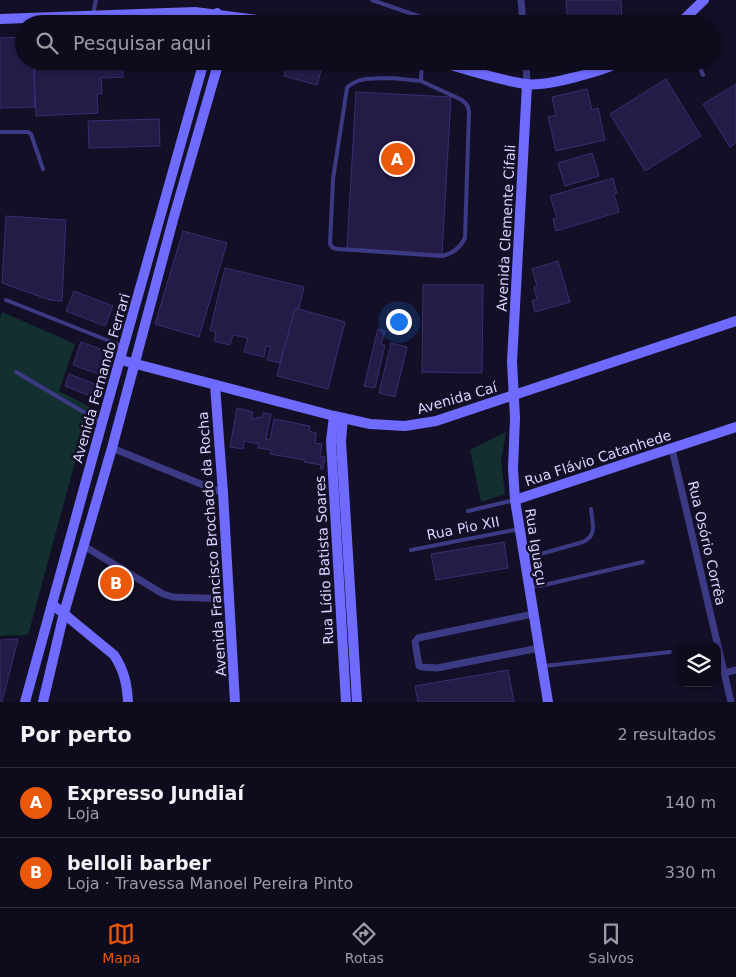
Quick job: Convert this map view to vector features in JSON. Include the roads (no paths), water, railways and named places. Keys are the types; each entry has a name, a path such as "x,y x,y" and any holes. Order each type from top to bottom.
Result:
{"main road":[{"path":"689,15 704,0"},
{"path":"118,15 195,12 204,15"},
{"path":"0,19 15,19"},
{"name":"Avenida Fernando Ferrari","path":"25,702 201,70"},
{"name":"Avenida Fernando Ferrari","path":"43,702 64,612 112,448 173,220 216,70"},
{"path":"472,70 527,84 555,81 598,70"},
{"name":"Avenida Clemente Cifali","path":"514,396 512,362 527,84"},
{"path":"193,100 206,105"},
{"path":"160,218 173,220"},
{"name":"Avenida Caí","path":"121,360 338,417 388,426 422,424 514,396 736,320"},
{"name":"Avenida Francisco Brochado da Rocha","path":"215,385 235,702"},
{"name":"Rua Iguaçu","path":"514,396 516,418 513,468 515,500 548,702"},
{"name":"Rua Lídio Batista Soares","path":"338,417 331,441 338,479 346,610 357,702"},
{"name":"Rua Flávio Catanhede","path":"515,500 736,427"},
{"path":"52,604 114,655 124,675 128,702"},
{"name":"Rua Lídio Batista Soares","path":"346,610 346,702"}],"street":[{"path":"522,0 523,15"},
{"name":"Avenida Clemente Cifali","path":"526,70 527,84"},
{"path":"112,448 223,493"},
{"name":"Rua Osório Corrêa","path":"672,449 731,702"},
{"path":"84,546 163,594 173,597 230,599"},
{"path":"533,614 416,639 419,666 422,668 437,668 539,648"},
{"path":"724,673 736,670"}],"lane":[{"path":"92,15 96,0"},
{"path":"372,0 415,15"},
{"path":"422,70 422,80"},
{"path":"701,70 703,76"},
{"path":"391,78 422,80 462,100 467,105 469,111 465,238 462,244 450,254 442,256 333,248 330,244 333,179 347,88 352,82 358,80 391,78"},
{"path":"0,132 28,132 31,134 43,169"},
{"path":"6,300 124,347"},
{"path":"16,372 102,423"},
{"name":"Rua Flávio Catanhede","path":"468,511 515,500"},
{"path":"524,556 537,555 590,539 593,534 591,509"},
{"name":"Rua Pio XII","path":"411,550 519,529"},
{"path":"528,586 540,586 643,562"},
{"path":"542,666 670,652"}],"place":[{"name":"Expresso Jundiaí","path":"397,159"},
{"name":"belloli barber","path":"116,583"}]}
